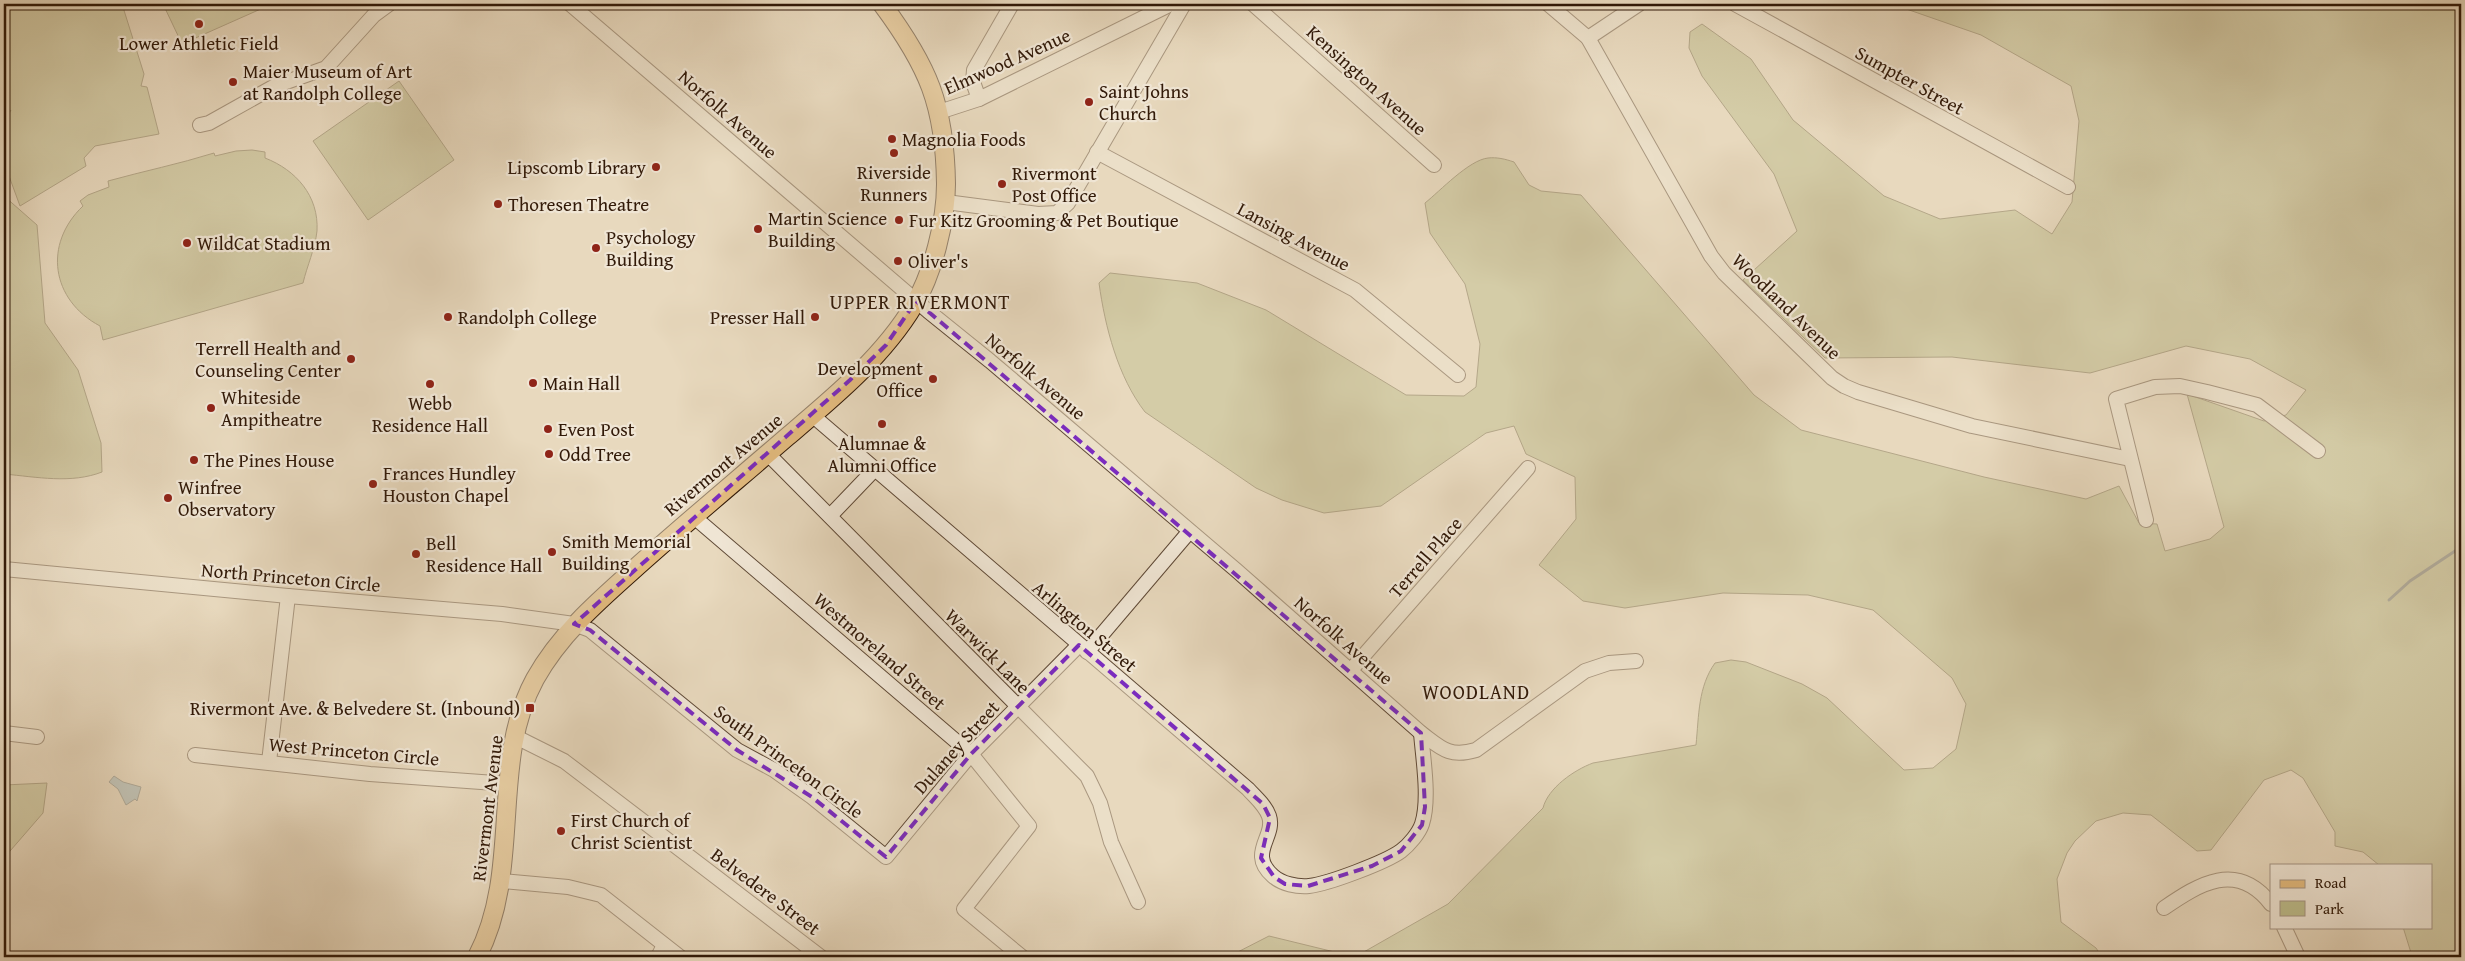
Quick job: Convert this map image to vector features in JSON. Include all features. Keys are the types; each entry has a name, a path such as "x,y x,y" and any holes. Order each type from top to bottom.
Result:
{"main road":[{"name":"Rivermont Avenue","path":"477,957 488,935 502,881 509,784 516,736 524,706 535,679 574,624 693,516 812,415 886,345 916,301 933,257 946,202 946,158 930,79 905,34 882,4"}],"street":[{"path":"200,125 209,123 275,86 326,68 374,15 389,4"},
{"name":"Norfolk Avenue","path":"570,4 1351,670 1421,733 1445,751 1457,754 1476,750 1585,671 1609,663 1636,661"},
{"path":"979,99 973,82 974,70 1012,4"},
{"name":"Elmwood Avenue","path":"938,112 979,99 1171,4"},
{"path":"946,202 1038,214 1057,213 1068,203 1184,4"},
{"name":"Kensington Avenue","path":"1254,4 1434,165"},
{"name":"Woodland Avenue","path":"1548,4 1588,38 1711,256 1724,273 1838,382 1858,392 1972,426 2130,459"},
{"path":"1588,38 1639,4"},
{"name":"Sumpter Street","path":"1735,4 2068,187"},
{"name":"Lansing Avenue","path":"1096,152 1355,290 1458,375"},
{"path":"2146,520 2116,399 2155,387 2172,386 2207,392 2257,405 2318,451"},
{"name":"Arlington Street","path":"812,415 1262,804 1270,818 1262,858 1265,868 1285,884 1308,886 1325,882 1372,866 1401,851 1419,830 1424,816 1425,792 1421,733"},
{"name":"Warwick Lane","path":"768,454 1087,776 1100,803 1111,842 1138,902"},
{"name":"Terrell Place","path":"1351,670 1528,468"},
{"path":"830,516 874,470"},
{"name":"Westmoreland Street","path":"693,516 971,754 1029,826 964,909 1022,957"},
{"name":"Dulaney Street","path":"886,857 971,754 1018,707 1083,649 1189,532"},
{"name":"North Princeton Circle","path":"4,569 502,614 574,624"},
{"path":"269,762 288,596"},
{"name":"South Princeton Circle","path":"574,624 590,630 737,750 774,770 812,797 886,857"},
{"path":"4,733 37,737"},
{"name":"Belvedere Street","path":"516,736 564,761 821,957"},
{"name":"West Princeton Circle","path":"195,755 370,774 509,784"},
{"path":"2164,908 2195,887 2221,880 2248,885 2264,895 2270,903"},
{"path":"502,881 568,887 601,895 661,951 680,957"},
{"path":"2284,928 2298,957"}],"highlighted area":[{"path":"916,301 1421,733 1425,807 1422,825 1401,851 1372,866 1308,886 1285,884 1274,877 1261,858 1270,818 1263,804 1079,645 971,754 886,857 812,797 737,750 590,630 574,624 850,380 886,345"}],"green space":[{"path":"4,4 122,4 144,74 141,86 147,87 159,134 95,146 84,158 86,166 20,206 9,176 4,178 4,123 11,110 4,116"},
{"name":"Lower Athletic Field","path":"163,4 272,4 182,44"},
{"path":"1892,4 2461,4 2461,957 2412,956 2403,928 2432,928 2432,864 2378,864 2363,852 2335,846 2335,832 2303,778 2291,770 2264,780 2211,850 2197,851 2151,815 2123,813 2096,821 2075,841 2067,853 2057,879 2061,922 2096,948 2102,957 2018,957 2014,951 1927,955 1924,957 1355,957 1448,904 1543,808 1556,787 1578,770 1593,763 1696,745 1702,692 1709,672 1715,663 1731,660 1746,662 1802,684 1827,698 1904,770 1933,768 1956,749 1966,704 1952,678 1873,610 1808,595 1723,593 1625,608 1583,601 1539,565 1576,519 1575,477 1526,454 1514,426 1486,433 1381,506 1324,513 1282,500 1256,488 1145,412 1127,383 1114,351 1099,283 1110,273 1197,283 1266,310 1406,395 1464,396 1476,387 1480,344 1465,284 1430,233 1425,203 1472,164 1488,158 1507,160 1514,162 1529,185 1541,191 1581,195 1754,395 1801,430 1984,477 2086,499 2119,486 2139,523 2157,524 2165,551 2210,539 2224,527 2187,394 2264,421 2286,415 2306,390 2250,359 2186,346 2090,373 1952,357 1825,358 1743,280 1797,231 1774,174 1702,76 1689,48 1690,32 1702,24 1751,59 1793,120 1884,196 1940,219 2015,210 2052,234 2072,202 2079,121 2071,86 1981,35"},
{"path":"399,81 454,160 368,220 313,141"},
{"name":"WildCat Stadium","path":"252,150 265,152 265,158 296,177 310,196 317,218 317,231 303,283 103,340 100,326 84,315 71,302 63,287 58,270 58,254 62,237 70,221 83,206 80,201 88,195 109,187 108,181 214,153 215,156 236,151"},
{"path":"4,196 37,225 45,323 78,370 101,443 102,472 90,476 66,479 4,474"},
{"path":"47,783 43,813 4,858 4,785"},
{"path":"1269,936 1355,957 1228,957"}],"water":[{"path":"114,776 123,782 141,787 137,801 135,799 126,805 118,789 109,782"}],"waterway":[{"path":"2389,600 2410,581 2461,547"}],"place":[{"name":"Lower Athletic Field","path":"199,24"},
{"name":"Maier Museum of Art at Randolph College","path":"233,82"},
{"name":"Saint Johns Church","path":"1089,102"},
{"name":"Magnolia Foods","path":"892,139"},
{"name":"Riverside Runners","path":"894,153"},
{"name":"Lipscomb Library","path":"656,167"},
{"name":"Rivermont Post Office","path":"1002,184"},
{"name":"Thoresen Theatre","path":"498,204"},
{"name":"Fur Kitz Grooming & Pet Boutique","path":"899,220"},
{"name":"Martin Science Building","path":"758,229"},
{"name":"WildCat Stadium","path":"187,243"},
{"name":"Psychology Building","path":"596,248"},
{"name":"Oliver's","path":"898,261"},
{"name":"Randolph College","path":"448,317"},
{"name":"Presser Hall","path":"815,317"},
{"name":"Terrell Health and Counseling Center","path":"351,359"},
{"name":"Development Office","path":"933,379"},
{"name":"Main Hall","path":"533,383"},
{"name":"Webb Residence Hall","path":"430,384"},
{"name":"Whiteside Ampitheatre","path":"211,408"},
{"name":"Alumnae & Alumni Office","path":"882,424"},
{"name":"Even Post","path":"548,429"},
{"name":"Odd Tree","path":"549,454"},
{"name":"The Pines House","path":"194,460"},
{"name":"Frances Hundley Houston Chapel","path":"373,484"},
{"name":"Winfree Observatory","path":"168,498"},
{"name":"Smith Memorial Building","path":"552,552"},
{"name":"Bell Residence Hall","path":"416,554"},
{"name":"Rivermont Ave. & Belvedere St. (Inbound)","path":"530,708"},
{"name":"First Church of Christ Scientist","path":"561,831"}],"district":[{"name":"UPPER RIVERMONT","path":"920,301"},
{"name":"WOODLAND","path":"1476,691"}]}
